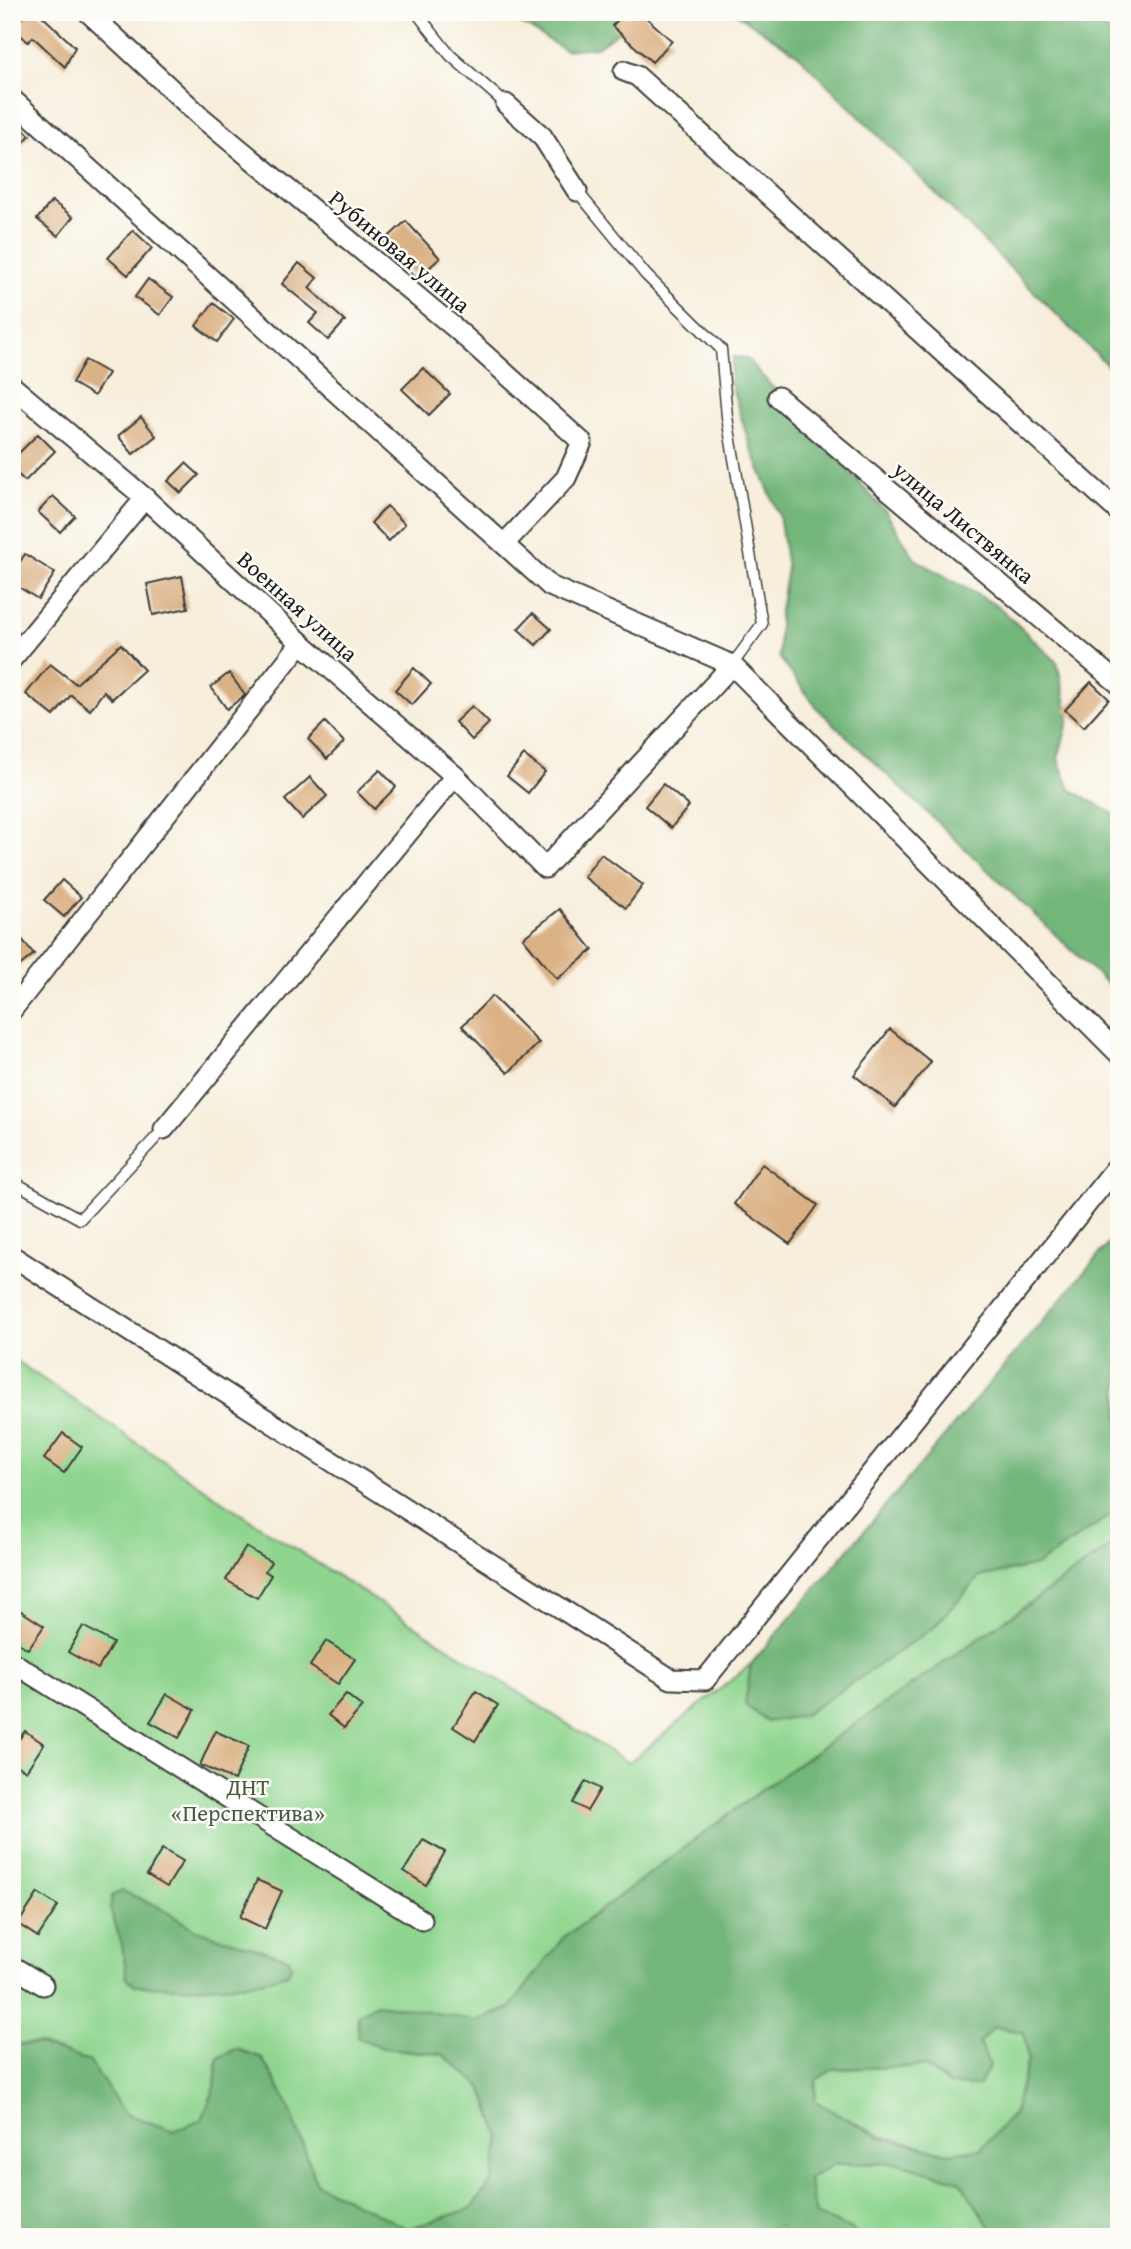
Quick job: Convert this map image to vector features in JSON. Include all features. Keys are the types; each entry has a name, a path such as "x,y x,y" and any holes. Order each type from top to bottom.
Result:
{"street":[{"name":"Рубиновая улица","path":"88,12 200,116 455,328 582,442 566,478 504,544"},
{"path":"624,71 636,76 1119,512"},
{"path":"12,99 550,586 732,665 1119,1054"},
{"path":"506,104 542,136 577,191"},
{"name":"Военная улица","path":"12,386 145,498 301,643 455,776 545,868 732,665"},
{"name":"улица Листвянка","path":"778,397 1119,684"},
{"path":"12,659 145,498"},
{"path":"12,1010 301,643"},
{"path":"164,1129 455,776"},
{"path":"12,1256 671,1679 705,1680 1119,1164"},
{"path":"12,1662 422,1920"},
{"path":"12,1966 43,1985"}],"lane":[{"path":"416,12 450,55 506,104"},
{"path":"577,191 646,275 721,349 727,416 762,624 732,665"},
{"path":"12,1181 80,1219 164,1129"}],"green space":[{"path":"502,12 635,12 629,24 597,47 565,50"},
{"path":"734,12 1085,12 1119,40 1119,377 797,54"},
{"path":"733,357 746,358 886,512 915,559 999,607 1057,662 1069,718 1058,759 1070,789 1119,817 1119,995 817,708 779,657 779,616 787,568 779,515 750,446 730,381"},
{"path":"1119,1231 1119,1509 1037,1565 979,1577 932,1629 804,1715 768,1722 745,1705 751,1664"},
{"name":"ДНТ «Перспектива»","path":"12,1358 249,1519 628,1763 751,1664 746,1705 932,1629 979,1577 1037,1565 1119,1509 1119,1541 778,1778 563,1938 509,2009 476,2021 440,2014 370,2042 383,2048 442,2054 482,2087 500,2137 493,2180 470,2209 408,2229 317,2184 288,2104 261,2057 236,2049 218,2058 215,2087 202,2121 174,2131 125,2114 89,2061 37,2044 12,2045"},
{"path":"1119,1541 1119,2237 1007,2237 990,2227 960,2181 899,2163 834,2164 808,2179 816,2215 853,2230 858,2237 785,2237 779,2227 767,2231 766,2237 12,2237 12,2045 37,2044 89,2061 125,2114 174,2131 202,2120 215,2087 218,2058 236,2049 262,2058 288,2104 317,2184 408,2229 470,2209 493,2180 500,2137 482,2087 442,2054 383,2048 357,2037 358,2015 376,2004 476,2021 509,2009 563,1938 778,1778","holes":["993,2027 1024,2032 1028,2060 1014,2113 981,2149 948,2153 880,2137 815,2101 816,2080 834,2069 924,2066 950,2085 978,2086 990,2066 979,2043"]},
{"path":"122,1891 157,1906 196,1930 288,1958 292,1965 288,1974 231,1985 135,1986 127,1978 122,1945 110,1909 112,1896"},
{"path":"993,2027 1024,2032 1028,2060 1014,2113 981,2149 948,2153 880,2136 815,2102 816,2080 834,2069 924,2066 950,2085"},
{"path":"899,2163 960,2181 990,2227 1007,2237 858,2237 853,2230 816,2215 807,2179 834,2164"}],"building":[{"path":"27,12 38,12 75,47 65,67 33,37 28,42 13,28"},
{"path":"625,12 640,12 672,41 652,62 612,26"},
{"path":"12,120 30,135 12,156"},
{"path":"52,201 73,217 58,236 37,219"},
{"path":"406,221 440,258 417,279 383,242"},
{"path":"133,230 152,248 128,275 108,258"},
{"path":"299,263 317,278 309,288 345,321 328,340 309,323 318,313 282,284"},
{"path":"148,279 173,297 160,315 135,297"},
{"path":"213,303 234,319 217,342 196,326"},
{"path":"85,360 108,373 94,396 72,383"},
{"path":"423,368 450,394 429,415 402,389"},
{"path":"141,417 156,436 133,454 118,436"},
{"path":"38,434 55,451 25,481 12,469 12,460"},
{"path":"186,463 199,475 181,493 168,481"},
{"path":"53,496 75,516 60,532 38,512"},
{"path":"387,506 405,524 389,541 371,523"},
{"path":"25,554 55,573 38,599 12,583 12,574"},
{"path":"182,576 188,608 153,615 147,584"},
{"path":"533,613 551,629 536,645 518,629"},
{"path":"121,644 144,670 112,699 104,691 90,710 71,695 54,716 26,694 50,664 76,684"},
{"path":"414,668 431,684 412,705 395,690"},
{"path":"229,673 245,695 227,709 211,687"},
{"path":"1091,682 1109,699 1084,727 1065,710"},
{"path":"472,706 489,723 472,740 455,722"},
{"path":"325,722 344,742 327,759 308,739"},
{"path":"524,755 545,772 528,793 507,776"},
{"path":"380,770 396,787 374,809 357,792"},
{"path":"310,777 327,796 302,819 285,800"},
{"path":"663,784 689,806 671,828 645,806"},
{"path":"601,854 643,885 626,908 584,877"},
{"path":"62,880 81,897 64,917 44,900"},
{"path":"560,909 593,950 557,979 523,938"},
{"path":"20,937 34,954 12,972 12,943"},
{"path":"492,996 539,1043 508,1073 462,1026"},
{"path":"890,1029 931,1062 895,1107 854,1075"},
{"path":"762,1164 818,1205 790,1244 734,1204"},
{"path":"63,1433 82,1447 64,1473 44,1459"},
{"path":"246,1547 271,1562 265,1571 271,1575 257,1598 226,1580"},
{"path":"21,1611 44,1626 28,1649 12,1639 12,1625"},
{"path":"83,1626 113,1643 98,1669 68,1652"},
{"path":"326,1641 355,1659 338,1684 310,1666"},
{"path":"476,1691 498,1705 475,1741 453,1727"},
{"path":"167,1694 195,1710 179,1738 150,1722"},
{"path":"346,1694 362,1707 344,1728 328,1715"},
{"path":"25,1731 44,1744 26,1771 12,1762 12,1749"},
{"path":"215,1731 249,1746 234,1780 200,1765"},
{"path":"586,1781 600,1789 587,1811 573,1803"},
{"path":"423,1840 445,1852 426,1885 404,1871"},
{"path":"162,1849 183,1861 167,1887 147,1875"},
{"path":"257,1880 282,1891 265,1929 240,1917"},
{"path":"38,1893 58,1906 38,1937 18,1924"}]}
